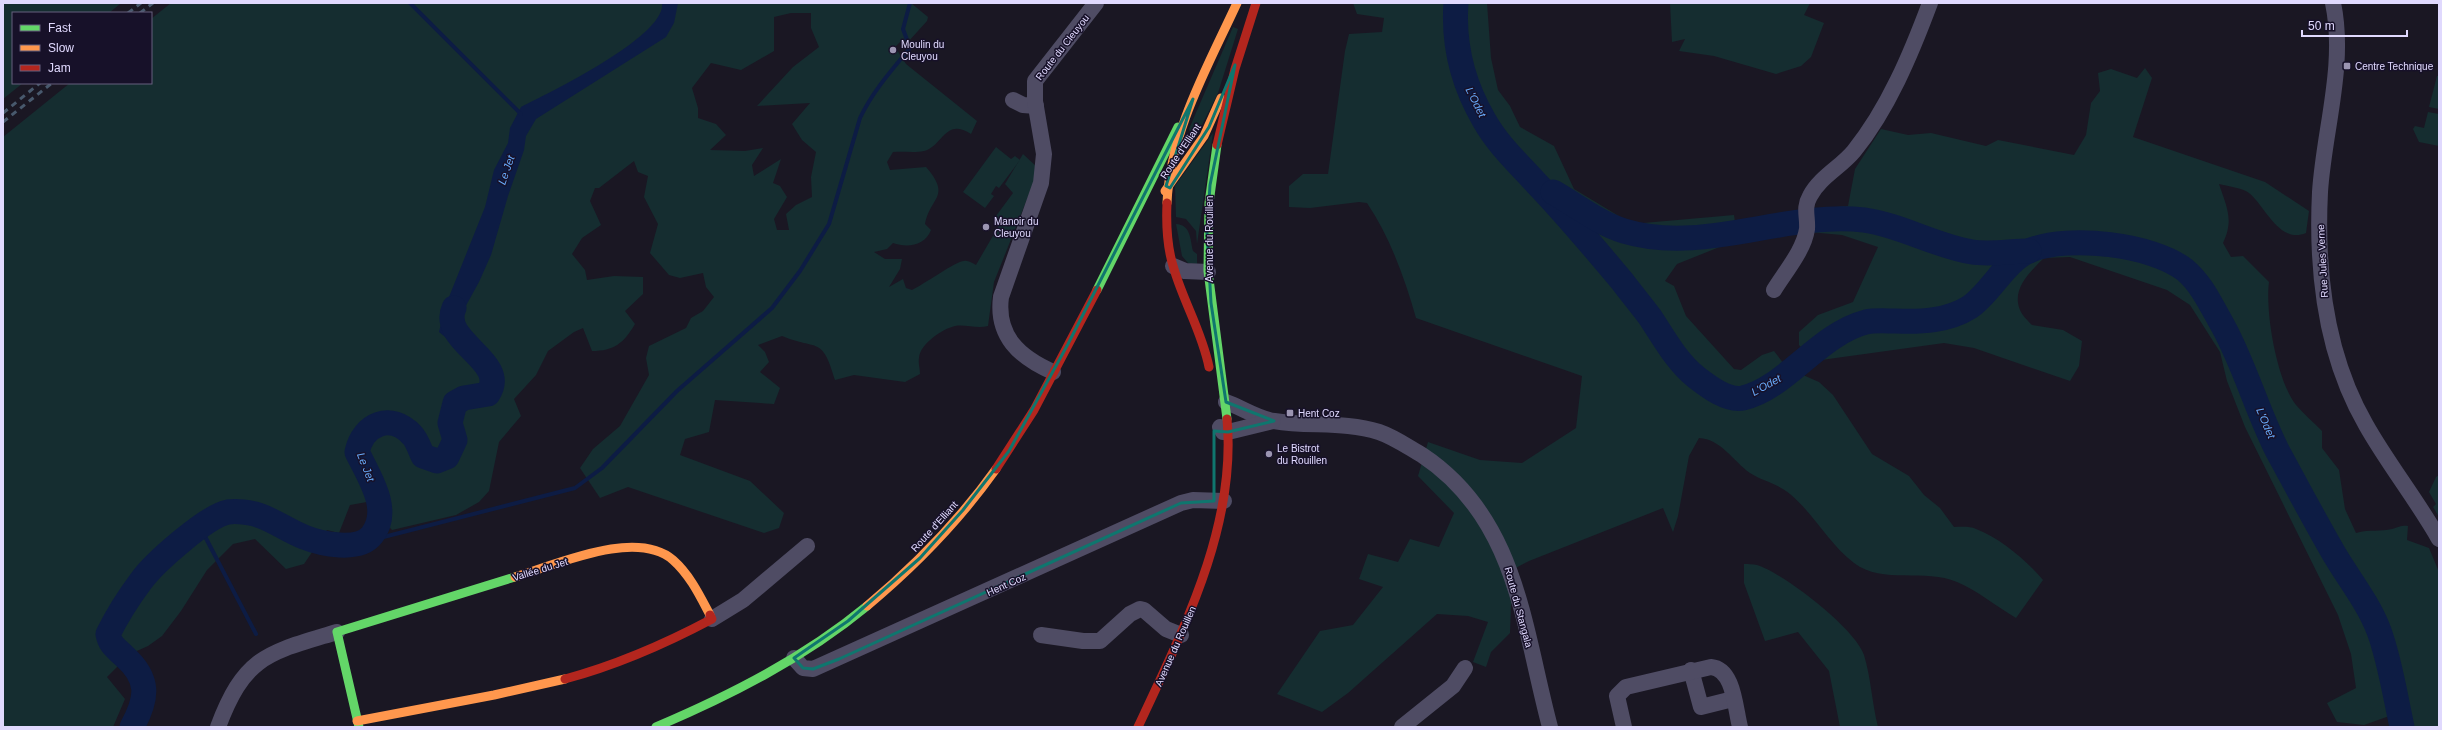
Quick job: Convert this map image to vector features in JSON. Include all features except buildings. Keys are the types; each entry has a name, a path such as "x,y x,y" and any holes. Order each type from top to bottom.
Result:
{"street":[{"name":"Route du Cleuyou","path":"1053,372 1021,354 1006,334 999,314 1003,289 1041,183 1044,168 1043,142 1034,88 1037,76 1096,3"},
{"name":"Avenue du Rouillen","path":"1221,434 1223,432 1221,428 1215,387 1207,357 1173,266 1167,232 1168,188 1183,126 1193,99 1237,3"},
{"name":"Avenue du Rouillen","path":"1221,434 1226,402 1208,272 1207,216 1210,185 1235,65 1256,3"},
{"path":"1774,290 1799,250 1806,224 1806,206 1815,188 1854,152 1876,119 1895,84 1930,3"},
{"name":"Rue Jules Verne","path":"2333,3 2336,51 2319,219 2320,275 2326,316 2338,364 2359,412 2380,450 2419,505 2439,539"},
{"name":"Route d'Elliant","path":"1124,236 1168,188 1209,127 1235,65"},
{"name":"Route d'Elliant","path":"656,727 737,691 794,658 863,610 935,542 979,491 1009,451 1053,372 1124,236 1144,190 1193,99"},
{"path":"1013,100 1023,105 1036,106"},
{"path":"1173,266 1185,271 1208,272"},
{"name":"Avenue du Rouillen","path":"1207,357 1210,376"},
{"name":"Route du Stangala","path":"1226,402 1251,414 1274,421 1342,425 1381,433 1432,462 1465,492 1487,522 1509,568 1550,727"},
{"name":"Route du Stangala","path":"1221,434 1274,421"},
{"name":"Avenue du Rouillen","path":"1138,727 1181,635 1197,595 1218,530 1217,497 1229,463 1221,434 1214,422"},
{"name":"Hent Coz","path":"794,658 803,668 813,670 1182,503 1217,497"},
{"name":"Vallée du Jet","path":"218,727 230,696 244,674 252,667 283,649 601,551 626,546 655,550 681,566 696,587 712,619"},
{"path":"337,632 358,724 507,694 557,682 659,647 712,619 743,600 807,546"},
{"path":"1041,635 1084,641 1100,641 1130,614 1140,609 1144,610 1166,629 1181,635"},
{"path":"1624,727 1617,703 1617,696 1621,690 1632,685 1710,666 1723,671 1727,676 1740,727"},
{"path":"1402,727 1453,686 1465,668"},
{"path":"1691,670 1701,707 1733,699"}],"highlighted area":[{"path":"1235,65 1210,185 1207,233 1211,303 1226,402 1274,421 1228,432 1214,431 1214,501 1181,503 839,659 813,669 803,668 794,658 848,621 920,558 963,510 1009,451 1068,344 1193,99 1166,186 1170,188 1209,127"}],"green space":[{"path":"3,3 121,3 110,12 12,12 12,84 22,84 3,99"},
{"path":"171,3 911,3 928,17 927,21 906,44 901,41 895,47 906,64 977,121 971,134 955,129 945,134 936,144 924,151 893,152 887,162 890,170 926,167 938,185 937,197 925,224 931,230 928,235 920,242 915,244 898,245 893,243 887,249 874,252 885,259 902,259 900,269 889,287 903,279 906,288 912,290 960,262 967,261 976,265 1001,222 996,216 1013,193 1005,184 1023,154 1039,169 994,282 988,326 955,326 944,330 932,338 920,353 920,374 905,382 854,375 835,380 826,356 822,350 782,336 758,345 765,352 769,362 760,372 780,388 774,404 715,400 709,432 685,439 680,455 750,481 784,513 779,528 764,533 628,487 600,498 580,468 593,449 620,426 649,375 646,358 649,346 686,328 691,318 703,311 714,297 706,287 703,273 680,278 669,275 650,253 658,224 644,197 648,176 638,172 634,161 599,188 595,188 590,201 601,225 582,238 572,254 585,270 587,280 614,276 643,277 643,294 625,311 635,324 627,336 618,345 600,351 592,351 583,328 574,332 548,351 536,375 514,399 521,416 499,442 489,491 479,502 456,515 392,530 367,502 350,505 339,533 327,530 304,564 286,569 255,539 233,544 207,570 181,611 162,636 148,646 130,654 107,677 125,699 113,727 3,727 3,137 69,84 152,84 152,18","holes":["791,13 811,13 811,28 819,47 793,67 757,106 810,103 792,124 802,140 816,152 811,177 812,197 796,205 786,214 789,230 777,230 774,219 787,197 780,186 773,183 781,159 754,176 752,165 763,148 745,151 710,150 726,135 716,124 698,118 698,108 692,88 711,63 741,70 774,51 774,17"]},
{"path":"1353,3 1487,3 1491,58 1498,90 1510,106 1520,127 1554,146 1574,189 1632,224 1734,215 1737,237 1727,244 1677,264 1665,281 1674,286 1686,316 1734,369 1741,370 1762,355 1774,351 1787,368 1819,382 1833,395 1872,454 1909,476 1924,495 1940,508 1954,527 1974,528 1994,538 2021,557 2043,580 2016,618 1964,585 1945,578 1931,576 1891,575 1865,570 1854,563 1837,547 1799,502 1785,490 1750,473 1714,442 1699,438 1689,456 1678,516 1673,532 1663,508 1529,561 1506,573 1513,597 1511,606 1510,633 1491,652 1486,667 1473,662 1488,622 1468,616 1437,614 1348,693 1322,712 1277,694 1320,631 1353,625 1383,587 1359,579 1368,554 1398,562 1410,539 1439,547 1454,513 1418,476 1428,442 1480,460 1522,463 1576,428 1582,376 1416,318 1407,288 1390,244 1367,203 1359,202 1310,208 1289,207 1289,186 1303,174 1328,174 1345,51 1349,34 1382,32 1384,18 1357,14"},
{"path":"1670,3 1810,3 1804,15 1824,23 1811,57 1801,66 1776,74 1714,56 1679,51 1685,39 1672,42"},
{"path":"1233,27 1238,29 1218,93 1193,143 1189,129"},
{"path":"2145,68 2152,78 2133,137 2265,182 2309,211 2306,233 2296,235 2288,233 2274,222 2249,193 2239,188 2219,184 2227,207 2229,221 2223,243 2231,257 2243,256 2269,282 2268,295 2271,328 2283,380 2296,405 2322,431 2322,448 2339,470 2345,509 2356,533 2388,530 2408,526 2407,540 2429,548 2439,572 2439,727 2412,727 2409,709 2364,725 2337,722 2327,703 2356,688 2351,654 2338,615 2245,427 2227,381 2220,352 2190,305 2167,290 2070,257 2044,258 2024,281 2018,295 2018,302 2021,312 2032,325 2063,330 2082,341 2079,366 2070,381 1974,348 1944,343 1814,361 1799,345 1799,332 1818,315 1853,302 1878,247 1842,235 1809,232 1812,209 1848,206 1855,169 1881,129 1908,135 1931,133 1986,146 1998,140 2074,155 2086,135 2091,103 2100,91 2098,73 2111,69 2137,78"},
{"path":"2437,76 2439,76 2439,109 2429,107"},
{"path":"2428,112 2439,114 2439,146 2419,142 2413,129 2415,126 2424,128"},
{"path":"1213,133 1197,244 1196,231 1186,219 1176,217 1175,186"},
{"path":"996,147 1011,159 1015,156 1020,160 999,188 996,186 991,194 994,196 985,208 963,192"},
{"path":"1176,224 1185,227 1189,233 1193,251 1197,254 1197,264 1188,263 1182,256"},
{"path":"2439,475 2439,517 2433,507 2436,504 2429,492 2436,477"},
{"path":"1744,564 1757,565 1769,570 1800,590 1833,617 1858,644 1864,655 1878,727 1840,727 1829,671 1798,632 1765,641 1744,583"}],"water":[{"path":"662,3 678,3 674,23 666,37 536,119 526,136 524,150 508,196 491,255 479,282 463,311 463,327 469,334 455,345 439,332 445,307 485,207 494,170 508,143 510,128 521,107 579,77 627,47 646,31 659,16"}],"waterway":[{"path":"410,3 521,114"},
{"path":"368,541 575,488 602,468 677,391 772,308 800,271 829,224 860,118 865,108 910,48 903,29 910,3"},
{"name":"L'Odet","path":"1456,3 1456,34 1465,78 1470,92 1484,120 1496,138 1570,219 1622,281 1650,317 1682,364 1712,389 1725,395 1743,398 1758,393 1773,384 1833,338 1849,328 1866,322 1925,321 1944,318 1962,312 1978,301 2006,268 2014,261 2031,250 2047,245 2088,243 2132,248 2170,261 2185,270 2202,289 2223,326 2238,357 2278,452 2333,552 2364,600 2374,620 2386,654 2402,727"},
{"name":"L'Odet","path":"1553,192 1596,219 1614,228 1654,237 1684,238 1714,236 1804,221 1834,219 1864,220 1891,226 1945,245 1972,252 1993,253 2029,251"},
{"name":"Le Jet","path":"132,727 141,707 143,698 144,689 142,681 132,664 112,644 108,634 123,607 141,581 169,552 207,522 228,512 247,512 258,515 298,535 320,542 349,545 366,540 372,535 378,525 380,515 379,504 372,483 357,452 360,442 365,434 379,424 395,424 404,428 414,437 423,456 437,461 447,457 455,440 450,423 455,403 464,398 488,394 492,382 490,371 483,361 456,331 452,320 454,308"},
{"path":"199,525 256,634"}],"railway":[{"path":"129,12 141,3"},
{"path":"141,12 153,3"},
{"path":"3,113 39,84"},
{"path":"3,122 51,84"}],"traffic: fast":[{"path":"1097,290 1178,127"},
{"path":"1217,145 1209,203 1208,271 1227,419"},
{"path":"359,727 337,632 515,577"},
{"path":"656,727 712,702 766,674 818,642 867,606"}],"traffic: slow":[{"path":"1167,203 1175,151 1183,125 1203,75 1237,3"},
{"path":"1165,191 1204,136 1221,98"},
{"path":"867,606 903,575 936,542 967,507 996,469"},
{"path":"515,577 596,552 618,548 638,547 657,551 673,560 685,572 710,615"},
{"path":"357,721 494,695 565,679"}],"traffic: jam":[{"path":"1217,145 1235,69 1256,3"},
{"path":"1167,203 1168,236 1172,261 1178,282 1202,342 1209,367"},
{"path":"996,469 1034,410 1097,290"},
{"path":"1138,727 1188,616 1203,578 1215,539 1224,499 1228,459 1227,419"},
{"path":"565,679 603,667 659,645 712,619 710,615"}],"place":[{"name":"Moulin du Cleuyou","path":"893,50"},
{"name":"Centre Technique","path":"2347,66"},
{"name":"Manoir du Cleuyou","path":"986,227"},
{"name":"Hent Coz","path":"1290,413"},
{"name":"Le Bistrot du Rouillen","path":"1269,454"}]}
